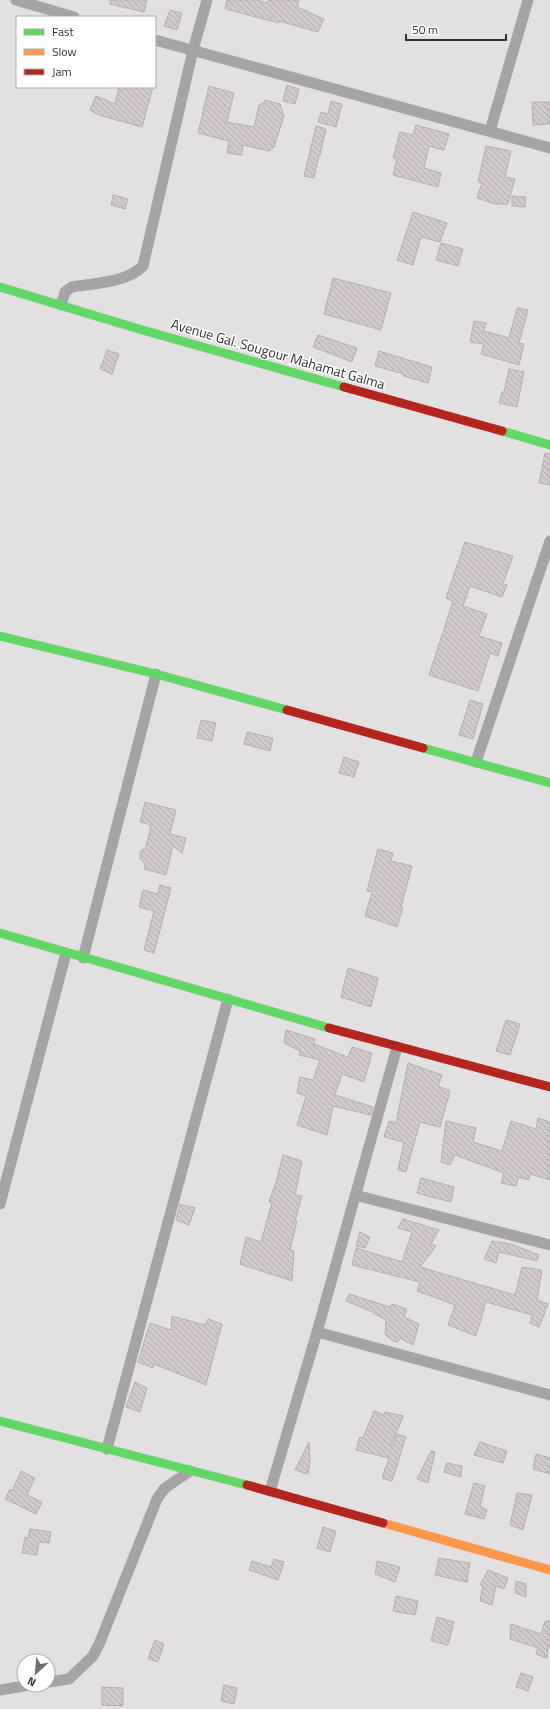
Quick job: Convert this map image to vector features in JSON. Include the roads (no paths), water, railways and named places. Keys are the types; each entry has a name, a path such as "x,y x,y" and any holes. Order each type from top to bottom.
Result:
{"street":[{"path":"16,0 71,16"},
{"path":"60,305 65,292 72,287 126,277 136,273 143,266 193,50 207,0"},
{"path":"490,131 528,0"},
{"path":"156,40 550,148"},
{"name":"Avenue Gal. Sougour Mahamat Galma","path":"0,287 550,445"},
{"path":"476,762 550,540"},
{"path":"0,636 156,674 550,783"},
{"path":"84,958 156,674"},
{"path":"0,933 228,1000 397,1047 550,1087"},
{"path":"0,1204 66,953"},
{"path":"107,1448 228,1000"},
{"path":"270,1491 317,1332 397,1047"},
{"path":"355,1195 550,1245"},
{"path":"317,1332 550,1395"},
{"path":"0,1420 270,1491 550,1570"},
{"path":"56,1681 69,1679 93,1656 158,1499 165,1488 190,1471"},
{"path":"0,1690 16,1687"}]}
